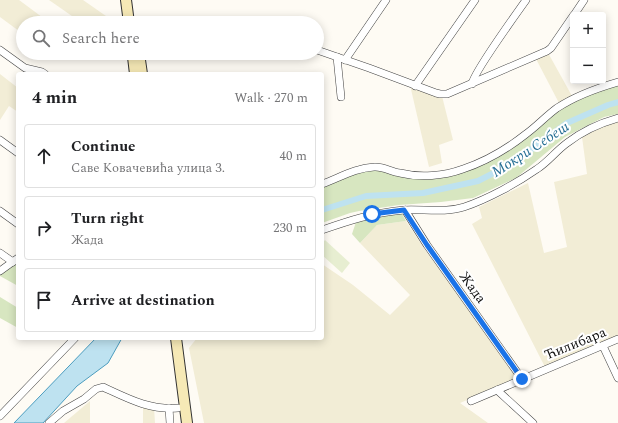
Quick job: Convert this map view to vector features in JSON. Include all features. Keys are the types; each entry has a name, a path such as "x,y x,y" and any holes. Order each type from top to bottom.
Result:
{"main road":[{"path":"126,0 130,16"},
{"path":"132,0 132,16"},
{"path":"133,60 135,72"},
{"path":"140,60 142,72"},
{"path":"170,340 173,408 180,423"},
{"path":"176,340 187,423"}],"street":[{"path":"345,60 386,0"},
{"path":"415,86 476,0"},
{"path":"472,84 472,80 478,70 526,0"},
{"path":"576,12 584,0"},
{"path":"324,52 415,86 444,94 472,84 547,51 551,48 570,20"},
{"path":"0,50 25,68 42,72"},
{"path":"337,57 341,97"},
{"path":"324,183 350,173 373,167 379,167 402,174 414,175 444,174 462,170 494,156 510,146 556,109 566,103 590,91 618,82"},
{"path":"324,229 364,216 404,210 445,210 463,207 516,183 538,168 567,143 604,122 618,118"},
{"path":"0,140 16,151"},
{"name":"Жада","path":"404,210 522,379"},
{"path":"0,211 16,223"},
{"path":"0,253 15,260 0,272"},
{"name":"Ћилибара","path":"471,401 618,339"},
{"path":"0,416 73,340"},
{"path":"603,346 618,378"},
{"path":"49,423 63,411 84,399 100,387 132,401 154,407 173,408 170,423"},
{"path":"497,390 533,423"}],"shaded area":[{"path":"0,0 19,0 41,16 16,16 16,29 0,17"},
{"path":"49,0 83,0 106,16 72,16"},
{"path":"547,51 572,96 559,103 535,57"},
{"path":"0,74 16,86 16,111 9,106 0,120"},
{"path":"410,85 442,96 453,140 439,145 442,163 429,167"},
{"path":"618,121 618,337 545,367 472,224 482,218 479,207 528,183 544,253 567,247 554,182 587,174 582,137"},
{"path":"406,221 517,379 460,403 488,423 204,423 189,348 195,340 324,340 324,265 353,285 390,315 410,295 360,243 377,225"},
{"path":"90,401 90,423 64,423"},
{"path":"143,404 154,407 155,423 143,423"}],"green space":[{"path":"618,82 618,114 604,117 565,137 516,178 473,198 399,205 359,211 324,222 324,183 362,169 444,175 493,156 556,109"},
{"path":"401,212 406,221 377,225 360,243 352,234 356,222"},
{"path":"325,240 350,263 342,273 324,257"},
{"path":"14,263 16,264 16,285 0,276 0,273"},
{"path":"0,297 16,307 16,327 0,318"}],"water":[{"path":"94,340 121,340 108,363 77,386 43,423 14,423"}],"waterway":[{"name":"Мокри Себеш","path":"324,209 366,196 423,193 478,181 513,163 567,123 618,102"}],"route":[{"path":"372,214 404,210 522,379"}]}
